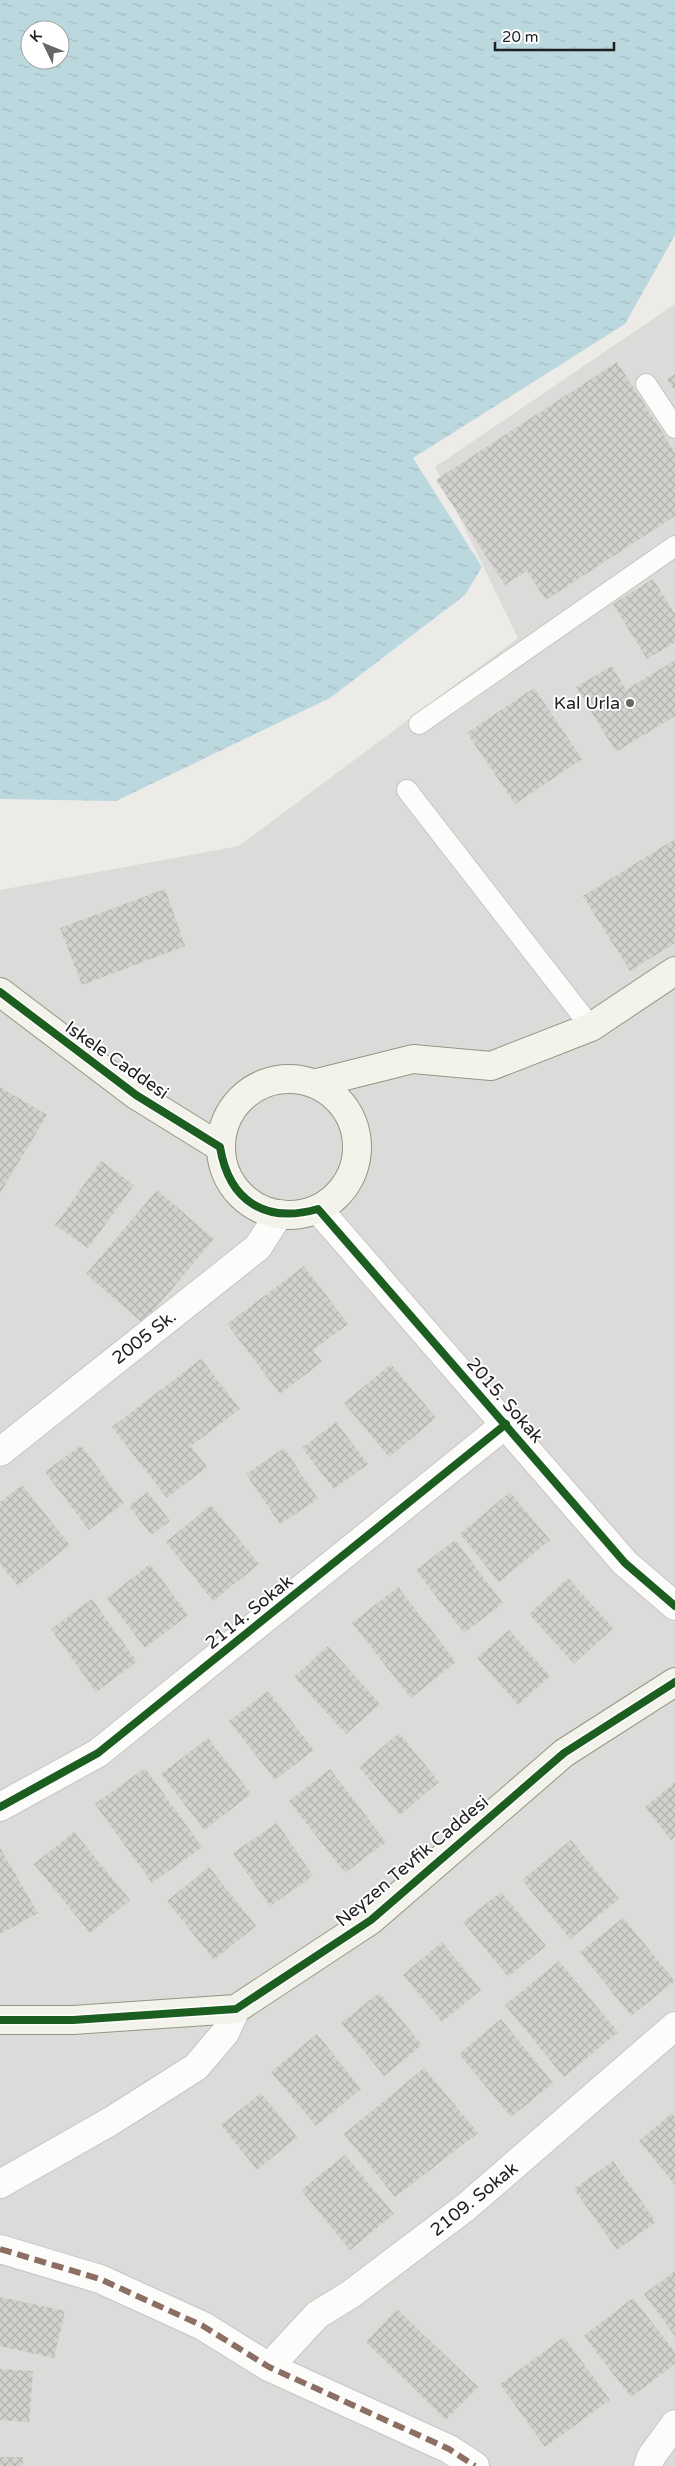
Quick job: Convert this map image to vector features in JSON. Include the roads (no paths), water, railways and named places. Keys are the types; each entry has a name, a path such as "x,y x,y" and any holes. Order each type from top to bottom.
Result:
{"street":[{"path":"317,1083 413,1060 491,1066 591,1027 675,971"},
{"name":"Iskele Caddesi","path":"0,992 136,1094 220,1147"},
{"path":"298,1078 317,1083 334,1095 346,1109 354,1127 358,1146 355,1165 347,1184 334,1198 318,1209 299,1214 279,1214 260,1209 244,1199 232,1184 223,1167 220,1147 223,1128 231,1110 244,1095 260,1084 279,1079 298,1078"},
{"name":"2015. Sokak","path":"318,1209 625,1563 675,1606"},
{"name":"2005 Sk.","path":"0,1452 258,1247 279,1214"},
{"name":"2114. Sokak","path":"0,1807 98,1753 506,1424"},
{"name":"Neyzen Tevfik Caddesi","path":"0,2020 73,2020 236,2009 371,1920 564,1754 675,1682"},
{"path":"0,2184 111,2121 196,2067 225,2033 236,2009"},
{"name":"2109. Sokak","path":"269,2367 317,2315 351,2294 466,2207 675,2026"},
{"path":"0,2249 100,2279 203,2326 269,2367 449,2450 475,2466"},
{"path":"648,2466 651,2457 675,2424"}],"lane":[{"path":"646,384 675,428"},
{"path":"419,724 675,546"},
{"path":"408,790 591,1027"}],"water":[{"path":"0,0 675,0 675,235 625,324 413,458 482,567 465,595 330,698 116,801 0,799"}],"place":[{"name":"Kal Urla","path":"630,703"}]}
